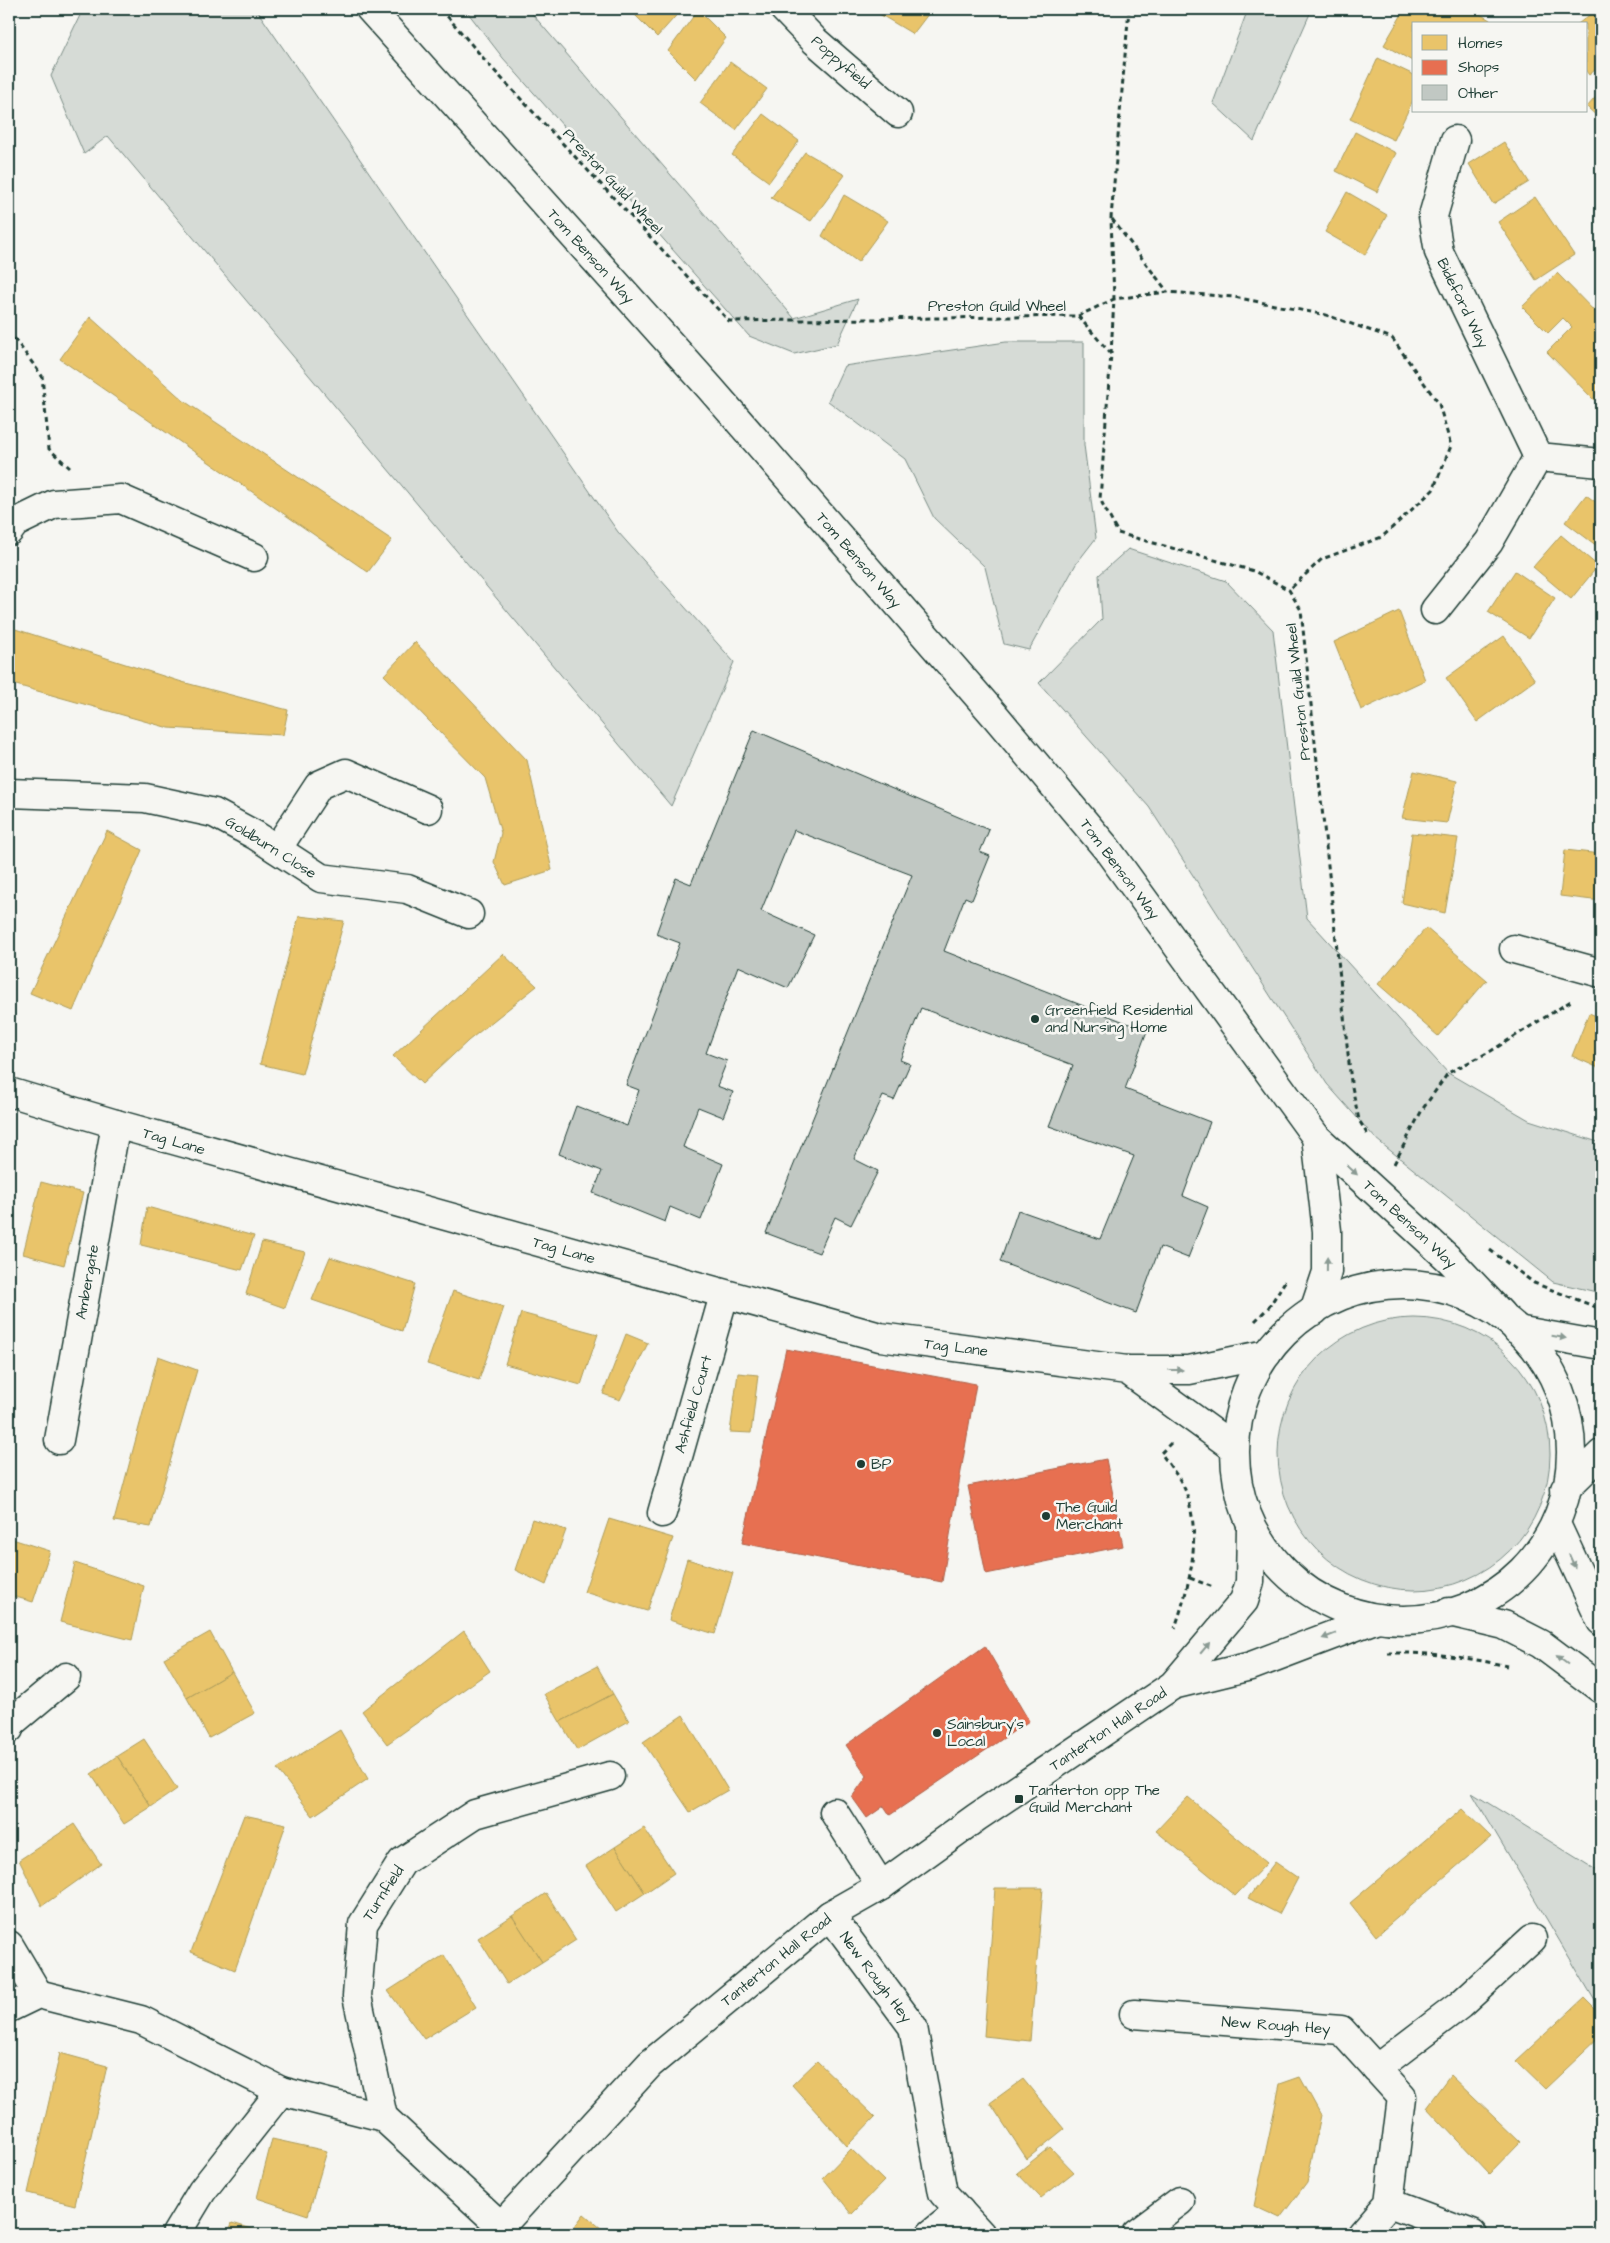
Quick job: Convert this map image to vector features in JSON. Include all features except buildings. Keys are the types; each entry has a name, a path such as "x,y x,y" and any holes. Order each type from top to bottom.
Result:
{"street":[{"name":"Tom Benson Way","path":"370,9 710,388 997,718 1107,849 1316,1137 1450,1260 1543,1356 1567,1409 1571,1468 1556,1524"},
{"name":"Poppyfield","path":"784,9 815,41 898,114"},
{"name":"Bideford Way","path":"1455,140 1433,216 1439,252 1538,457"},
{"path":"1434,610 1488,542 1538,457 1601,463"},
{"path":"9,531 15,523 54,504 121,499 254,557"},
{"path":"277,849 319,785 346,774 428,809"},
{"name":"Goldburn Close","path":"9,794 145,798 214,812 277,849 321,878 407,890 469,914"},
{"path":"1514,949 1601,974"},
{"name":"Tag Lane","path":"9,1092 116,1124 880,1338 1127,1370 1188,1370 1267,1354"},
{"name":"Ambergate","path":"59,1440 116,1124"},
{"name":"Tom Benson Way","path":"1314,1311 1327,1272 1327,1231 1316,1137"},
{"path":"1601,1345 1509,1322 1448,1288 1388,1284 1334,1297 1285,1330 1253,1372 1232,1447 1235,1476 1251,1527 1282,1570 1324,1602 1375,1618 1427,1619 1478,1603 1521,1572 1556,1524 1601,1621"},
{"name":"Ashfield Court","path":"662,1513 724,1295"},
{"name":"Tag Lane","path":"1127,1370 1232,1447"},
{"path":"1565,1489 1601,1454"},
{"name":"Tanterton Hall Road","path":"499,2230 650,2064 830,1915 882,1886 977,1817 1173,1685 1244,1601 1250,1582 1251,1527"},
{"path":"1449,1612 1504,1624 1541,1644 1601,1689"},
{"name":"Tanterton Hall Road","path":"1173,1685 1251,1666 1375,1618"},
{"path":"9,1729 11,1723 66,1677"},
{"name":"Turnfield","path":"383,2117 357,1996 363,1924 402,1862 475,1814 610,1776"},
{"path":"834,1812 882,1886"},
{"name":"New Rough Hey","path":"830,1915 913,2027 943,2193 981,2234"},
{"path":"1376,2069 1460,2005 1532,1939"},
{"path":"9,1945 38,1994"},
{"path":"9,2008 38,1994 141,2020 280,2091 383,2117 499,2230"},
{"name":"New Rough Hey","path":"1134,2014 1341,2030 1402,2097 1389,2203"},
{"path":"176,2234 202,2192 280,2091"},
{"path":"1136,2234 1180,2201"},
{"path":"1362,2234 1389,2203 1472,2234"},
{"path":"931,2234 960,2211"}],"path":[{"name":"Preston Guild Wheel","path":"441,9 490,66 729,321 1078,316 1111,354"},
{"path":"1078,316 1114,299 1167,292 1234,297 1326,315 1392,338 1439,404 1451,446 1433,490 1382,537 1322,558 1289,590 1254,571 1118,533 1100,499 1114,299 1111,218 1129,9"},
{"path":"1111,218 1167,292"},
{"path":"9,331 42,376 49,448 77,475 78,502"},
{"name":"Preston Guild Wheel","path":"1289,590 1301,610 1351,1082 1359,1120 1371,1141"},
{"path":"1394,1165 1422,1110 1448,1073 1491,1051 1563,1007 1578,995"},
{"path":"1387,1159 1401,1171"},
{"path":"1488,1249 1534,1283 1583,1304 1601,1309"},
{"path":"1173,1635 1193,1567 1194,1528 1185,1492 1162,1453 1194,1419"}],"shaded area":[{"path":"83,9 256,9 618,532 734,662 671,806 108,136 84,154 51,76"},
{"path":"465,9 528,9 794,318 858,299 837,344 794,354 749,336 503,58"},
{"path":"1248,9 1312,9 1254,141 1213,103"},
{"path":"1006,342 1084,342 1084,445 1096,538 1076,564 1029,650 1004,644 985,567 934,518 905,459 828,401 844,366"},
{"path":"1128,549 1226,581 1273,630 1307,918 1448,1073 1529,1120 1601,1143 1601,1293 1553,1282 1376,1139 1327,1084 1149,807 1039,683 1102,619 1099,575"},
{"path":"1401,1318 1427,1318 1441,1320 1466,1328 1490,1341 1510,1358 1527,1378 1540,1402 1548,1427 1550,1454 1548,1481 1540,1506 1527,1530 1510,1550 1490,1567 1466,1580 1441,1588 1401,1590 1374,1584 1350,1574 1328,1559 1309,1540 1294,1518 1284,1494 1278,1467 1278,1441 1284,1414 1294,1390 1309,1368 1328,1349 1350,1334 1374,1324"},
{"path":"1472,1793 1601,1873 1601,2011"}],"place":[{"name":"Greenfield Residential and Nursing Home","path":"1035,1019"},
{"name":"BP","path":"861,1464"},
{"name":"The Guild Merchant","path":"1046,1516"},
{"name":"Sainsbury's Local","path":"937,1733"},
{"name":"Tanterton opp The Guild Merchant","path":"1019,1799"}]}
